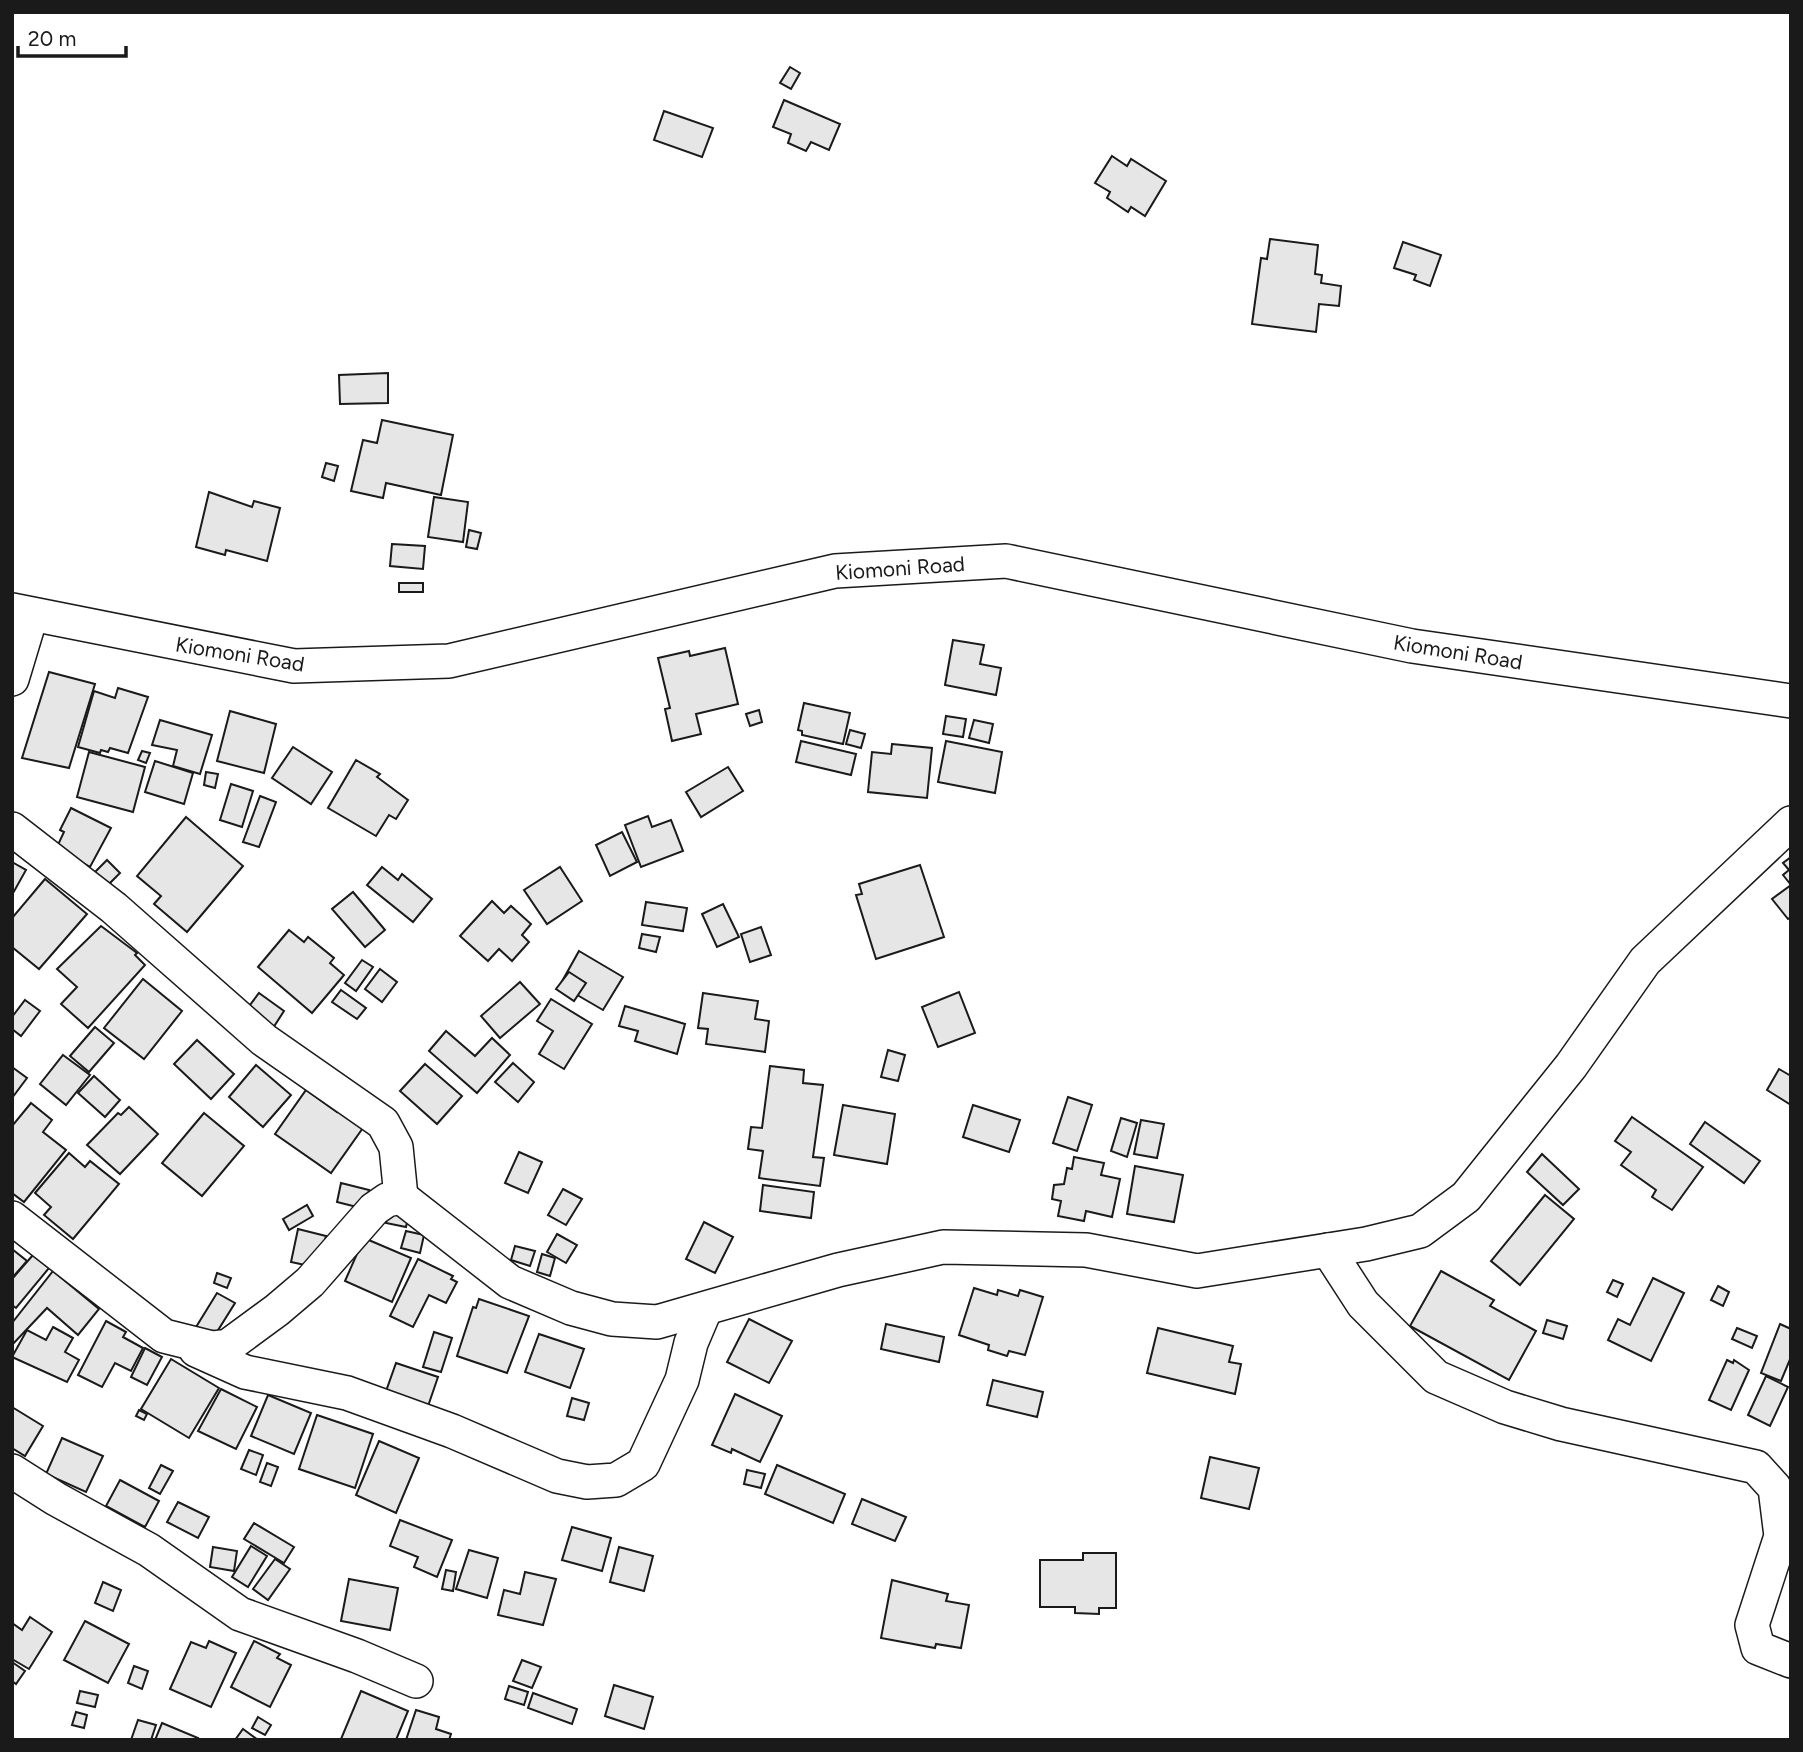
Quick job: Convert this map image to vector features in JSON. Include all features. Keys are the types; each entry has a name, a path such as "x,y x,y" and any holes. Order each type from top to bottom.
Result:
{"street":[{"name":"Kiomoni Road","path":"22,613 294,666 449,661 835,571 1006,561 1412,646 1791,701"},
{"path":"12,679 22,613"},
{"path":"164,1336 212,1348 228,1346 310,1282 374,1209 387,1200 401,1198 510,1282 571,1308 612,1319 657,1322 838,1270 943,1247 1086,1250 1197,1271 1328,1250 1420,1231 1466,1197 1571,1066 1644,961 1791,823"},
{"path":"12,829 114,908 264,1040 383,1122 396,1147 401,1198"},
{"path":"12,1218 164,1336 245,1372 346,1393 452,1431 557,1476 587,1482 616,1480 643,1464 682,1380 691,1343 705,1310"},
{"path":"1328,1250 1363,1304 1436,1377 1505,1407 1561,1424 1756,1467 1775,1488 1781,1536 1752,1625 1758,1648 1791,1661"},
{"path":"12,1471 56,1499 149,1550 240,1614 416,1681"}],"building":[{"path":"790,67 800,73 791,89 780,83"},
{"path":"784,100 840,124 829,150 811,142 806,151 788,143 791,134 773,127"},
{"path":"664,111 713,128 702,157 654,140"},
{"path":"1112,156 1127,166 1131,159 1166,181 1145,216 1131,207 1128,212 1107,198 1110,192 1095,183"},
{"path":"1270,239 1318,245 1315,274 1322,275 1321,283 1341,286 1339,306 1319,304 1316,332 1252,324 1261,258 1267,259"},
{"path":"1403,242 1441,255 1430,286 1414,280 1416,275 1394,268"},
{"path":"388,373 388,403 340,404 339,375"},
{"path":"382,420 453,435 441,495 386,483 383,498 351,491 363,440 377,443"},
{"path":"326,463 338,466 334,481 322,477"},
{"path":"209,492 252,507 254,501 280,508 267,561 226,550 225,555 196,547"},
{"path":"434,497 468,502 463,542 428,537"},
{"path":"469,530 481,533 477,549 466,547"},
{"path":"392,544 425,546 423,569 390,566"},
{"path":"399,583 423,583 423,592 399,592"},
{"path":"953,640 984,645 980,664 1001,668 996,695 945,685"},
{"path":"725,648 738,704 696,714 701,734 672,741 665,709 670,708 658,658 689,651 690,656"},
{"path":"49,672 95,684 69,768 22,758"},
{"path":"118,688 148,697 128,753 110,748 108,752 101,750 100,753 78,747 94,691 115,698"},
{"path":"804,703 850,713 843,744 802,735 802,731 798,730"},
{"path":"759,710 762,722 750,726 746,714"},
{"path":"230,711 276,724 264,773 217,761"},
{"path":"946,716 966,719 963,737 943,734"},
{"path":"160,720 212,735 200,774 173,766 177,750 152,745"},
{"path":"974,720 993,724 989,743 969,738"},
{"path":"850,730 865,734 861,748 846,744"},
{"path":"801,741 856,754 851,775 796,762"},
{"path":"946,741 1002,752 995,793 938,782"},
{"path":"892,744 932,748 927,798 868,792 872,752 891,754"},
{"path":"293,747 332,772 311,804 272,778"},
{"path":"142,751 150,753 146,763 138,760"},
{"path":"89,752 145,767 133,812 77,797"},
{"path":"356,760 380,774 377,777 408,800 396,819 389,815 376,836 328,808"},
{"path":"155,761 193,773 184,804 145,792"},
{"path":"728,767 743,791 701,817 686,792"},
{"path":"206,772 218,774 215,788 204,785"},
{"path":"231,784 253,791 242,827 220,820"},
{"path":"260,796 276,802 259,847 243,842"},
{"path":"71,808 111,828 90,867 56,849 64,832 60,830"},
{"path":"648,816 652,827 671,820 683,851 641,867 625,825"},
{"path":"186,817 243,866 187,932 154,904 161,896 137,876"},
{"path":"622,832 637,862 610,876 596,845"},
{"path":"1791,857 1791,885 1783,875 1789,870 1783,863"},
{"path":"107,860 120,873 107,886 94,873"},
{"path":"12,862 26,870 12,895"},
{"path":"920,865 944,937 876,959 856,895 862,894 859,884"},
{"path":"382,867 398,880 402,874 432,899 413,922 367,885"},
{"path":"560,867 582,901 547,924 524,890"},
{"path":"45,879 87,914 39,969 12,947 12,918"},
{"path":"1791,885 1791,917 1788,919 1772,899"},
{"path":"353,892 385,930 365,947 332,909"},
{"path":"492,901 504,913 511,906 531,924 522,935 529,942 512,961 499,949 488,961 460,936"},
{"path":"646,902 687,908 683,931 642,925"},
{"path":"723,904 739,937 717,947 702,914"},
{"path":"101,926 137,953 135,955 145,965 88,1028 61,1004 77,987 57,969"},
{"path":"761,927 771,955 750,962 741,934"},
{"path":"289,930 304,942 308,937 334,958 330,963 344,975 312,1013 258,967"},
{"path":"642,934 660,937 656,952 639,948"},
{"path":"579,951 623,977 603,1010 560,985"},
{"path":"362,960 373,967 356,991 345,983"},
{"path":"380,969 397,982 382,1002 365,989"},
{"path":"569,972 586,983 574,1001 556,989"},
{"path":"143,979 182,1011 144,1059 104,1028"},
{"path":"520,982 540,1004 500,1038 481,1016"},
{"path":"341,990 366,1008 357,1019 332,1002"},
{"path":"959,992 975,1033 938,1047 922,1007"},
{"path":"259,993 284,1011 273,1028 247,1009"},
{"path":"703,993 758,1001 755,1019 769,1021 765,1052 706,1044 708,1029 698,1028"},
{"path":"551,999 592,1024 564,1069 539,1054 553,1031 537,1021"},
{"path":"25,1000 40,1011 21,1036 12,1029 12,1017"},
{"path":"625,1006 685,1024 677,1054 635,1041 638,1031 619,1026"},
{"path":"95,1027 114,1043 89,1072 70,1056"},
{"path":"446,1031 475,1056 492,1038 510,1055 477,1093 429,1051"},
{"path":"197,1040 234,1074 211,1099 174,1064"},
{"path":"888,1050 905,1055 898,1081 881,1077"},
{"path":"63,1055 90,1075 66,1105 40,1084"},
{"path":"513,1063 534,1082 518,1102 495,1082"},
{"path":"425,1064 462,1096 437,1124 400,1091"},
{"path":"256,1065 291,1095 263,1127 229,1097"},
{"path":"770,1066 804,1070 803,1083 823,1085 813,1157 824,1158 820,1186 759,1178 763,1151 748,1149 751,1127 762,1128"},
{"path":"12,1067 27,1078 12,1098"},
{"path":"1779,1069 1791,1076 1791,1105 1767,1090"},
{"path":"94,1076 120,1100 105,1117 78,1093"},
{"path":"306,1090 337,1112 340,1107 365,1125 331,1173 275,1134"},
{"path":"1068,1097 1092,1105 1077,1151 1053,1143"},
{"path":"31,1103 52,1120 43,1132 66,1150 24,1202 12,1193 12,1126"},
{"path":"843,1105 895,1114 887,1164 834,1155"},
{"path":"973,1105 1020,1120 1009,1152 963,1137"},
{"path":"129,1107 158,1134 120,1174 87,1145 118,1113 121,1115"},
{"path":"204,1113 244,1146 202,1196 162,1163"},
{"path":"1632,1117 1703,1167 1672,1210 1652,1197 1656,1190 1621,1165 1631,1152 1615,1141"},
{"path":"1121,1118 1137,1123 1127,1157 1111,1151"},
{"path":"1141,1120 1164,1124 1157,1158 1134,1154"},
{"path":"1705,1122 1760,1161 1744,1183 1690,1144"},
{"path":"519,1152 542,1162 528,1193 505,1183"},
{"path":"69,1153 85,1167 90,1161 119,1184 73,1239 44,1215 51,1207 35,1193"},
{"path":"1542,1154 1579,1189 1563,1205 1527,1172"},
{"path":"1074,1157 1104,1163 1101,1175 1120,1179 1112,1217 1086,1211 1084,1221 1058,1216 1061,1201 1052,1199 1054,1185 1064,1184 1067,1168 1072,1169"},
{"path":"1135,1166 1183,1175 1174,1222 1127,1214"},
{"path":"341,1183 369,1190 365,1209 337,1202"},
{"path":"763,1185 814,1192 811,1218 760,1211"},
{"path":"563,1189 582,1199 566,1225 548,1215"},
{"path":"1545,1195 1574,1219 1520,1285 1491,1261"},
{"path":"307,1205 313,1216 289,1230 283,1219"},
{"path":"388,1210 409,1214 406,1227 386,1223"},
{"path":"704,1222 733,1237 715,1273 686,1259"},
{"path":"298,1229 326,1236 319,1268 291,1262"},
{"path":"406,1231 424,1235 420,1253 401,1248"},
{"path":"557,1234 577,1245 566,1263 547,1252"},
{"path":"364,1238 411,1258 392,1302 345,1281"},
{"path":"515,1246 535,1251 530,1266 511,1260"},
{"path":"12,1249 27,1261 12,1278"},
{"path":"542,1254 555,1258 550,1276 537,1272"},
{"path":"33,1255 49,1268 16,1308 12,1305 12,1279"},
{"path":"418,1259 453,1276 451,1279 457,1282 446,1303 429,1295 413,1327 390,1316"},
{"path":"53,1271 99,1309 78,1335 47,1308 12,1345 12,1323"},
{"path":"1441,1271 1494,1300 1490,1306 1536,1331 1509,1380 1410,1326"},
{"path":"217,1273 231,1278 227,1288 214,1283"},
{"path":"1653,1278 1684,1293 1651,1361 1608,1340 1618,1319 1630,1325"},
{"path":"1613,1280 1623,1284 1617,1297 1607,1292"},
{"path":"1718,1286 1729,1292 1723,1306 1711,1300"},
{"path":"974,1288 997,1295 998,1290 1018,1296 1020,1290 1043,1297 1025,1355 1009,1351 1007,1356 988,1350 989,1345 959,1335"},
{"path":"217,1293 235,1303 210,1343 193,1332"},
{"path":"479,1299 529,1316 507,1373 457,1356 473,1307 476,1308"},
{"path":"749,1319 792,1341 769,1383 727,1362"},
{"path":"1547,1320 1567,1326 1563,1339 1543,1333"},
{"path":"106,1321 126,1332 123,1337 143,1348 131,1371 115,1363 102,1387 78,1375"},
{"path":"886,1324 944,1337 939,1362 881,1349"},
{"path":"1780,1324 1791,1329 1791,1357 1781,1381 1761,1373"},
{"path":"53,1327 73,1338 65,1352 79,1360 67,1382 12,1357 27,1330 46,1340"},
{"path":"1158,1328 1233,1346 1229,1362 1241,1364 1235,1394 1147,1373"},
{"path":"1737,1328 1757,1336 1752,1348 1732,1339"},
{"path":"434,1332 452,1338 441,1372 423,1367"},
{"path":"539,1334 584,1349 570,1388 525,1372"},
{"path":"145,1348 162,1357 147,1385 131,1377"},
{"path":"171,1359 219,1388 189,1438 141,1409"},
{"path":"1727,1360 1733,1363 1734,1360 1749,1370 1731,1410 1709,1400"},
{"path":"396,1363 438,1377 426,1412 384,1397"},
{"path":"1766,1376 1788,1387 1770,1426 1748,1415"},
{"path":"993,1380 1043,1392 1037,1417 987,1405"},
{"path":"221,1389 257,1407 236,1449 198,1431"},
{"path":"735,1394 782,1416 760,1462 732,1449 731,1453 712,1445"},
{"path":"268,1395 311,1413 294,1454 251,1436"},
{"path":"572,1398 589,1403 584,1420 567,1416"},
{"path":"12,1407 43,1426 25,1456 12,1448"},
{"path":"139,1410 147,1414 144,1420 136,1416"},
{"path":"317,1415 373,1434 355,1488 299,1469"},
{"path":"62,1438 103,1456 86,1492 46,1474"},
{"path":"379,1441 419,1458 396,1513 356,1495"},
{"path":"249,1450 263,1455 256,1475 241,1469"},
{"path":"1210,1457 1259,1468 1249,1509 1201,1498"},
{"path":"267,1463 278,1467 271,1486 260,1482"},
{"path":"161,1465 173,1471 160,1494 149,1488"},
{"path":"777,1465 845,1494 833,1523 765,1494"},
{"path":"747,1470 765,1474 761,1488 744,1484"},
{"path":"120,1480 159,1501 145,1527 106,1506"},
{"path":"862,1499 906,1517 895,1541 852,1524"},
{"path":"178,1502 209,1517 198,1538 167,1522"},
{"path":"400,1520 452,1540 437,1577 414,1567 418,1557 390,1546"},
{"path":"254,1523 294,1547 284,1563 244,1539"},
{"path":"572,1527 611,1538 602,1571 562,1560"},
{"path":"251,1546 267,1556 248,1587 232,1577"},
{"path":"213,1547 237,1551 234,1571 210,1567"},
{"path":"619,1547 653,1556 644,1591 610,1582"},
{"path":"469,1550 498,1558 487,1598 456,1589"},
{"path":"1083,1553 1116,1553 1116,1608 1099,1608 1099,1614 1075,1613 1075,1607 1040,1607 1040,1560 1083,1560"},
{"path":"275,1559 290,1569 268,1600 253,1589"},
{"path":"446,1570 456,1572 453,1591 442,1589"},
{"path":"525,1572 556,1579 543,1625 498,1615 504,1590 520,1594"},
{"path":"349,1579 398,1588 390,1630 341,1621"},
{"path":"892,1580 948,1594 946,1601 969,1605 961,1648 936,1644 935,1648 881,1638"},
{"path":"103,1582 121,1590 113,1611 95,1603"},
{"path":"30,1617 52,1632 29,1669 12,1659 12,1623 22,1630"},
{"path":"85,1621 129,1644 108,1683 64,1660"},
{"path":"209,1641 236,1653 211,1707 170,1689 191,1642 206,1648"},
{"path":"254,1641 280,1654 277,1658 291,1665 270,1707 231,1687"},
{"path":"522,1660 541,1667 532,1688 513,1681"},
{"path":"12,1662 25,1671 16,1684 12,1681"},
{"path":"134,1666 148,1671 142,1689 128,1683"},
{"path":"614,1685 653,1697 644,1729 605,1716"},
{"path":"509,1686 528,1692 524,1705 505,1699"},
{"path":"80,1691 98,1695 95,1707 77,1703"},
{"path":"361,1691 408,1711 396,1740 341,1739"},
{"path":"533,1693 577,1709 572,1724 528,1708"},
{"path":"416,1710 439,1717 436,1729 451,1734 449,1740 406,1740"},
{"path":"76,1712 87,1715 84,1728 72,1725"},
{"path":"258,1717 271,1725 265,1735 252,1728"},
{"path":"138,1720 156,1725 151,1740 131,1740"},
{"path":"162,1723 198,1738 155,1740"},
{"path":"243,1729 258,1740 235,1740"}]}
